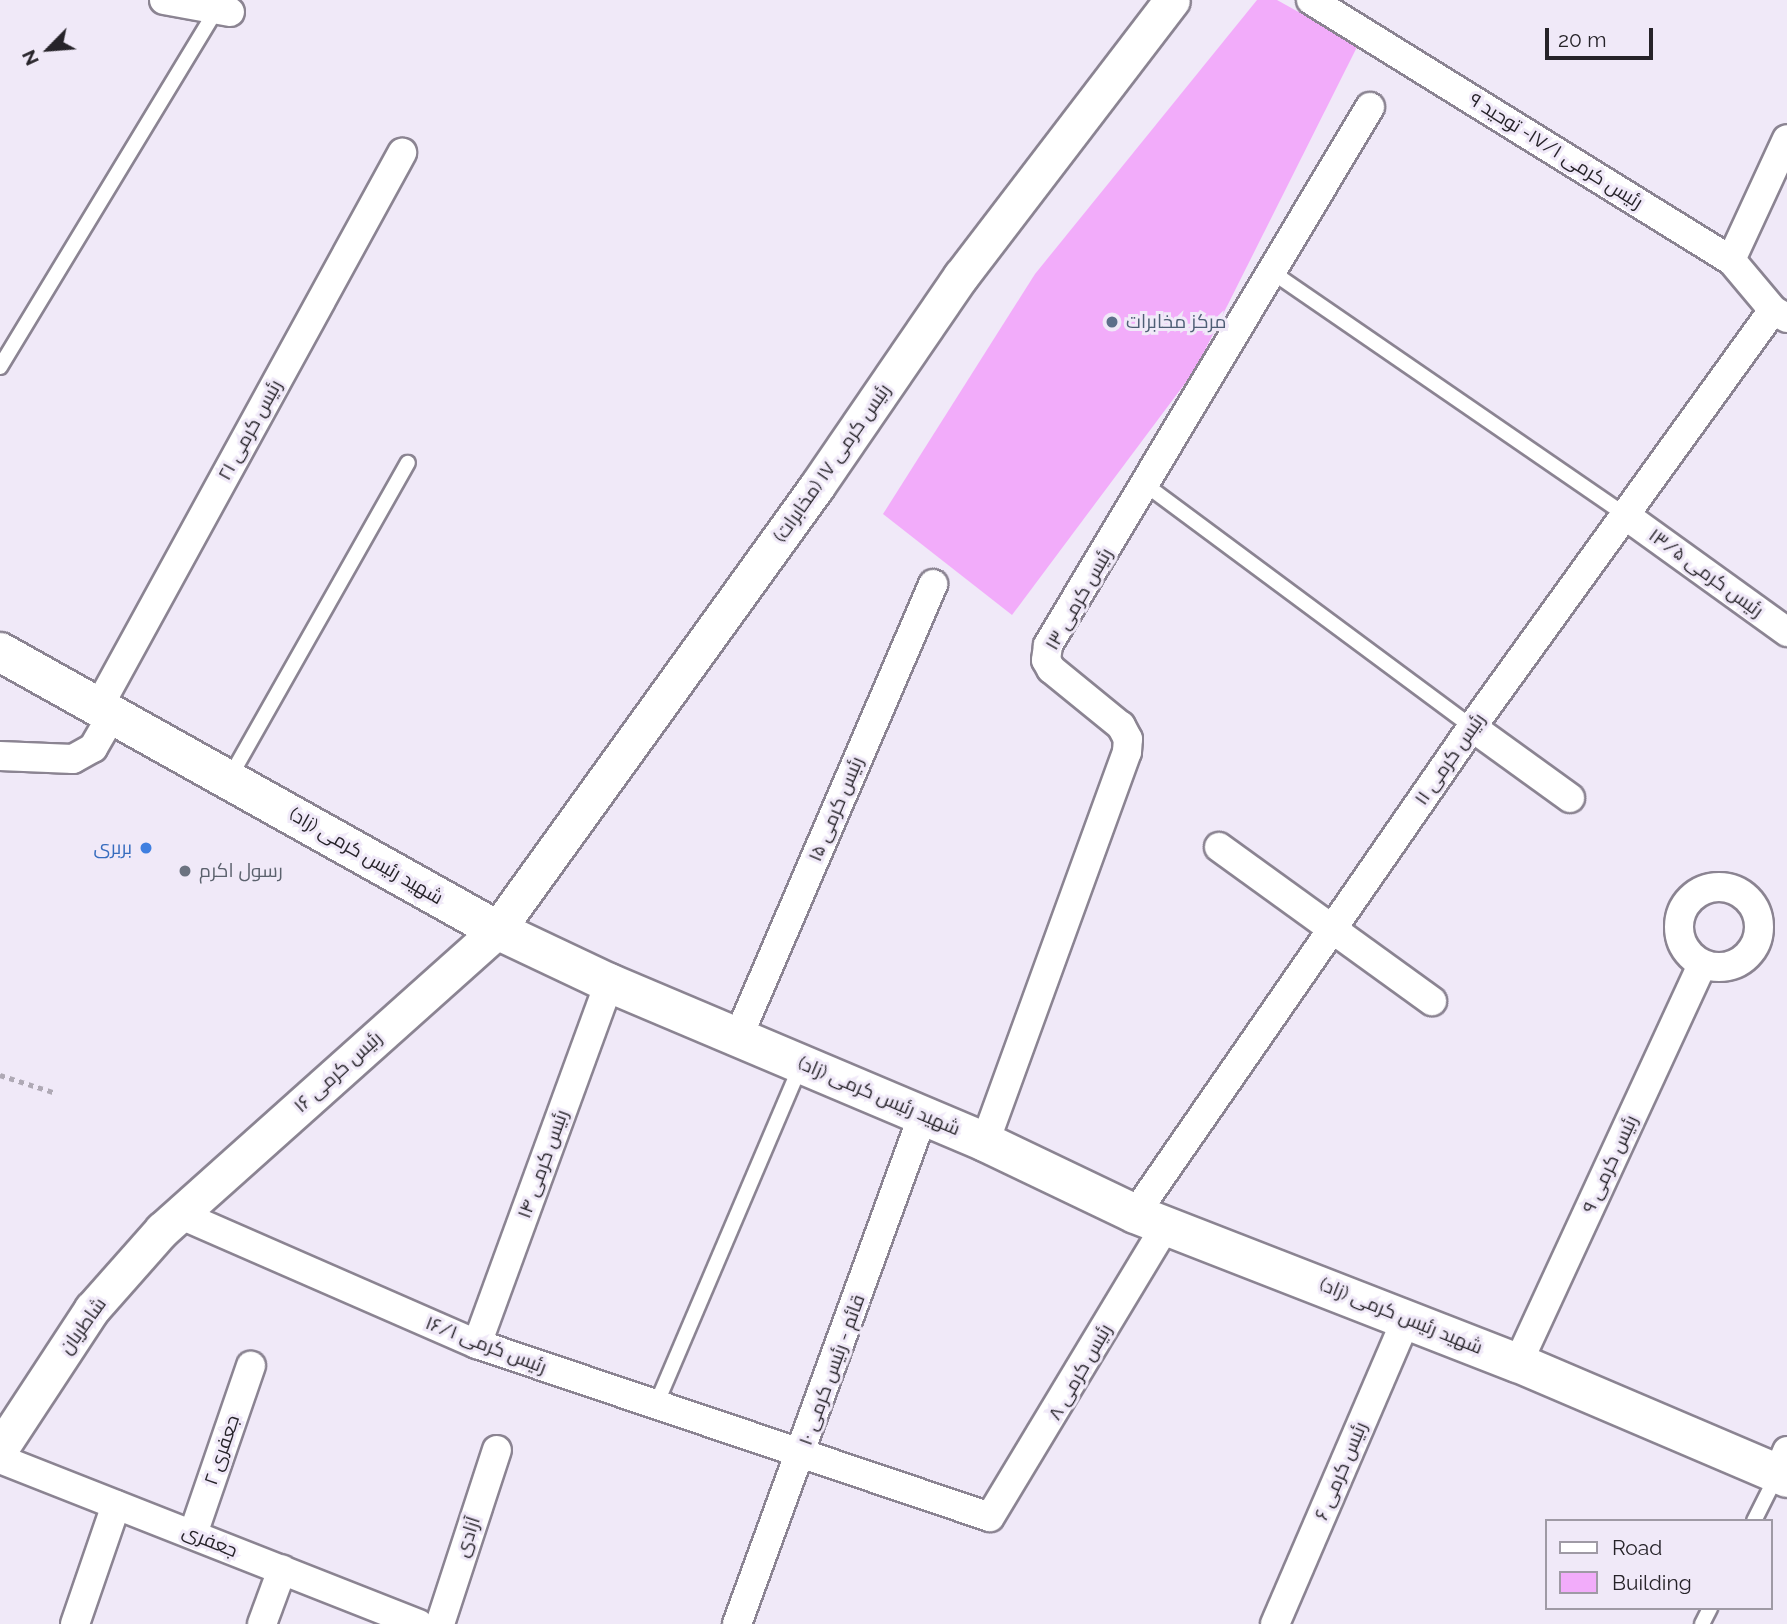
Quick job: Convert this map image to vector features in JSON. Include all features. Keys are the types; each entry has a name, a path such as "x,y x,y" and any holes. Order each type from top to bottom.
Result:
{"main road":[{"name":"شهید رئیس کرمی (زاد)","path":"0,652 230,777 497,930 609,983 739,1035 923,1115 1151,1219 1784,1468"}],"street":[{"path":"164,0 224,10"},
{"name":"رئیس کرمی ۱۷ (مخابرات)","path":"497,930 817,486 961,276 1172,0"},
{"name":"رئیس کرمی ۱۷/۱- توحید ۹","path":"1311,0 1731,260 1780,314"},
{"name":"رئیس کرمی ۱۳","path":"985,1142 1127,752 1128,739 1121,726 1051,669 1046,660 1048,645 1370,107"},
{"path":"1731,260 1787,139"},
{"name":"رئیس کرمی ۲۱","path":"0,756 73,759 93,748 106,710 402,153"},
{"name":"رئیس کرمی ۱۱","path":"1151,1219 1330,932 1472,727 1625,515 1780,314"},
{"name":"رئیس کرمی ۱۳/۵","path":"1625,515 1787,632"},
{"name":"رئیس کرمی ۱۵","path":"739,1035 933,584"},
{"path":"1472,727 1570,798"},
{"path":"1219,847 1330,932 1432,1001"},
{"name":"رئیس کرمی ۱۶","path":"178,1214 497,930"},
{"name":"رئیس کرمی ۹","path":"1518,1363 1702,964"},
{"name":"رئیس کرمی ۱۴","path":"477,1345 609,983"},
{"name":"قائم - رئیس کرمی ۱۰","path":"737,1624 802,1454 923,1115"},
{"name":"رئیس کرمی ۱۶/۱","path":"178,1214 477,1345 990,1517"},
{"name":"شاطریان","path":"0,1449 92,1309 178,1214"},
{"name":"رئیس کرمی ۸","path":"990,1517 1151,1219"},
{"name":"رئیس کرمی ۶","path":"1275,1624 1406,1318"},
{"name":"جعفری ۲","path":"193,1534 251,1366"},
{"name":"آزادی","path":"440,1624 496,1450"},
{"name":"جعفری","path":"0,1459 419,1624"},
{"path":"75,1624 116,1504"},
{"path":"262,1624 282,1570"}],"lane":[{"path":"0,367 224,10"},
{"path":"1272,272 1625,515"},
{"path":"230,777 408,463"},
{"path":"1146,485 1472,727"},
{"path":"656,1407 801,1063"},
{"path":"1755,1519 1784,1468"}],"path":[{"path":"0,1074 53,1092"}],"building":[{"name":"مرکز مخابرات","path":"1257,0 1277,0 1358,45 1195,370 1012,615 883,514 1035,274"}],"place":[{"name":"مرکز مخابرات","path":"1112,322"},
{"name":"بربری","path":"146,848"},
{"name":"رسول اکرم","path":"185,871"}]}
